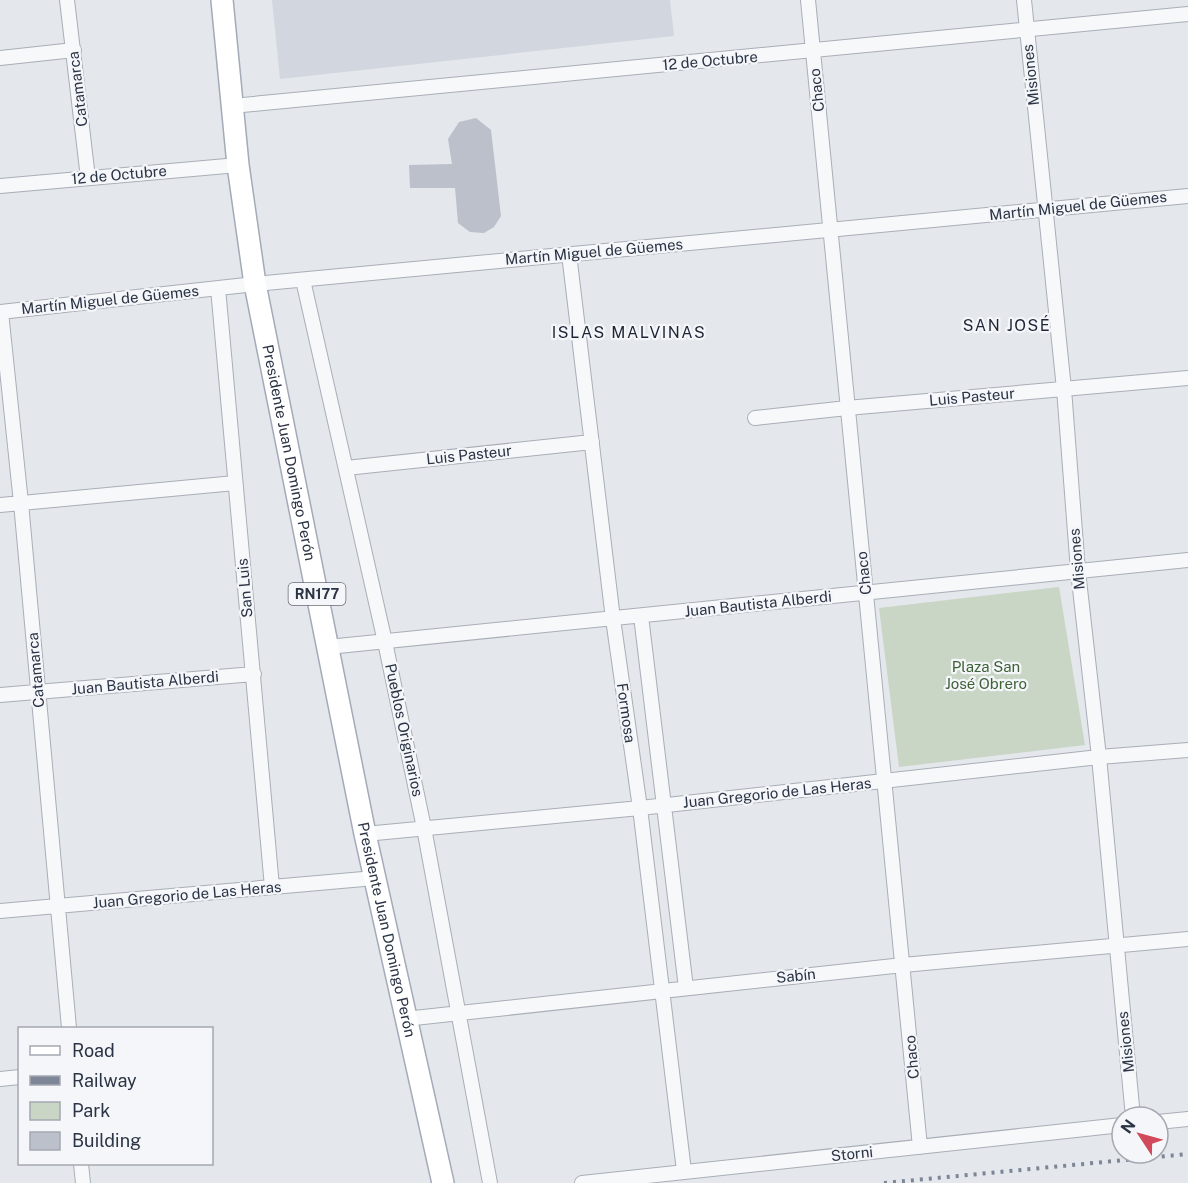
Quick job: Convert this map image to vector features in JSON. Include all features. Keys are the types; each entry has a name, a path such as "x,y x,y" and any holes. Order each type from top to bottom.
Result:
{"main road":[{"name":"Presidente Juan Domingo Perón","path":"222,0 238,165 255,284 365,834 443,1183"}],"street":[{"name":"Catamarca","path":"67,0 88,178"},
{"name":"Chaco","path":"808,0 920,1147"},
{"name":"Misiones","path":"1024,0 1064,389 1078,571 1099,757 1132,1105"},
{"name":"12 de Octubre","path":"232,106 1188,14"},
{"path":"0,58 74,50"},
{"name":"12 de Octubre","path":"0,186 238,165"},
{"name":"Martín Miguel de Güemes","path":"1,312 255,284 1188,196"},
{"name":"Formosa","path":"569,254 684,1171"},
{"name":"Pueblos Originarios","path":"303,280 385,642 424,828 490,1183"},
{"name":"San Luis","path":"218,288 272,887"},
{"name":"Catamarca","path":"1,312 21,503 69,1027"},
{"name":"Luis Pasteur","path":"755,418 1188,378"},
{"name":"Luis Pasteur","path":"346,468 592,442"},
{"path":"0,505 235,483"},
{"name":"Juan Bautista Alberdi","path":"328,647 1188,560"},
{"name":"Formosa","path":"641,616 686,988"},
{"name":"Juan Bautista Alberdi","path":"0,695 254,674"},
{"name":"Juan Gregorio de Las Heras","path":"365,834 640,808 1099,757 1188,750"},
{"name":"Juan Gregorio de Las Heras","path":"0,911 375,878"},
{"name":"Sabín","path":"405,1019 903,965 1188,939"},
{"path":"0,1080 18,1077"},
{"path":"1170,1121 1188,1119"},
{"name":"Storni","path":"582,1183 1110,1126"},
{"path":"81,1165 83,1183"}],"shaded area":[{"path":"272,0 670,0 674,36 280,79"}],"green space":[{"name":"Plaza San José Obrero","path":"1059,587 1085,745 899,767 879,608"}],"building":[{"path":"476,118 491,130 501,216 494,227 484,233 470,232 458,223 455,188 410,188 409,165 452,164 448,139 459,122"}],"railway":[{"path":"884,1183 1188,1154"}],"district":[{"name":"SAN JOSÉ","path":"1007,325"},
{"name":"ISLAS MALVINAS","path":"629,332"}]}
